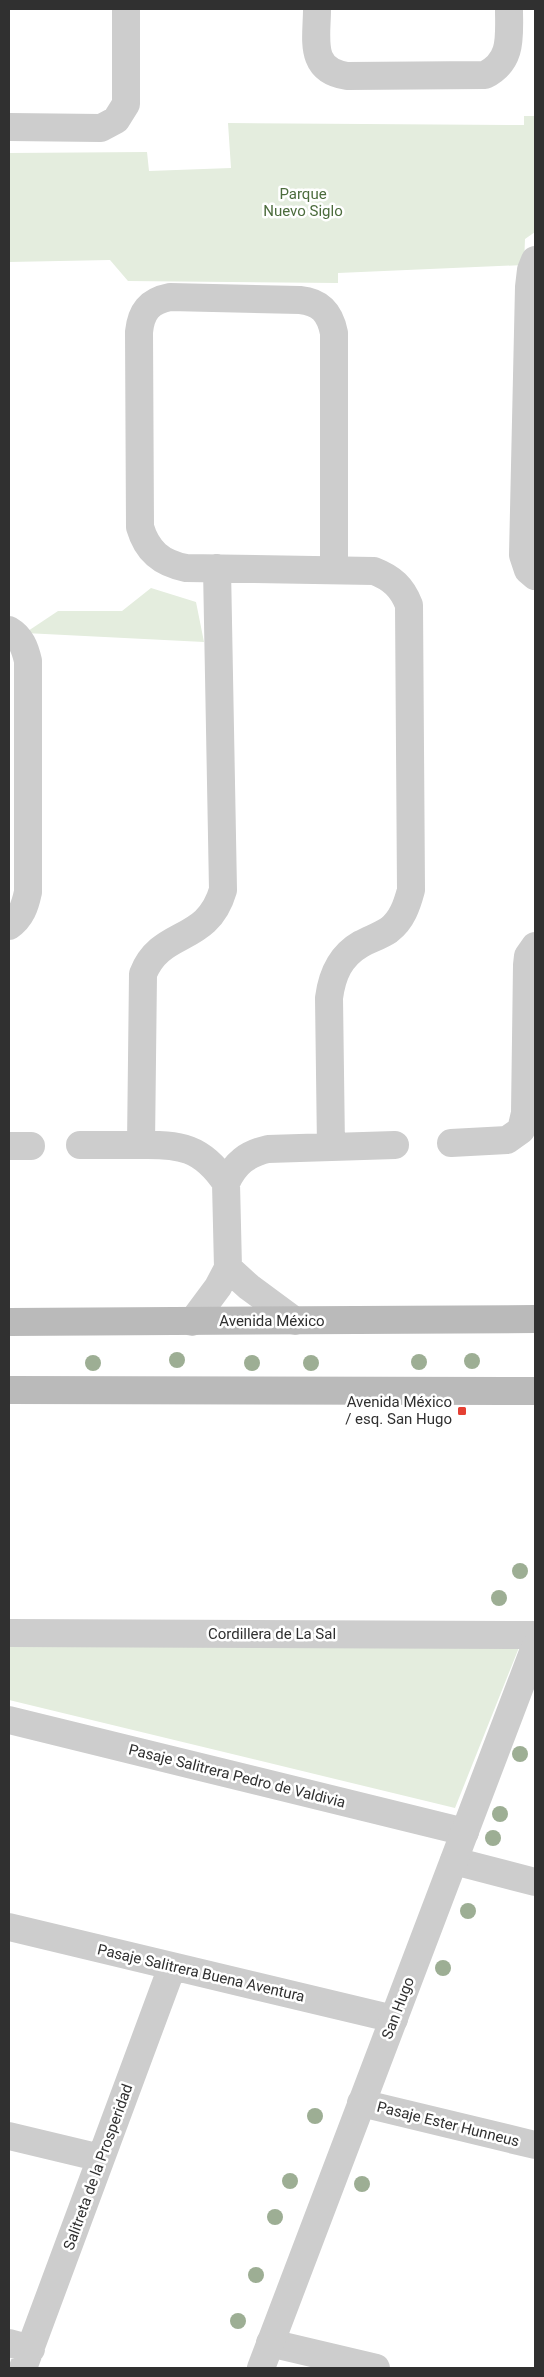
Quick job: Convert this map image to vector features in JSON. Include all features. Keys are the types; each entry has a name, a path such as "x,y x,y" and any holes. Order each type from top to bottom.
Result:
{"main road":[{"name":"Avenida México","path":"9,1322 535,1319"},
{"path":"9,1390 535,1391"}],"street":[{"path":"9,127 101,128 116,120 126,104 126,9"},
{"path":"317,9 317,52 320,61 326,69 335,74 347,76 485,75 500,65 506,56 509,46 509,9"},
{"path":"535,260 529,287 523,555 528,570 535,576"},
{"path":"331,1147 329,998 332,980 340,963 349,952 389,930 401,917 407,904 411,876 409,605 398,584 387,576 374,571 186,568 164,562 154,555 145,542 140,527 139,332 140,320 146,309 160,299 170,297 300,300 317,304 331,320 334,333 334,569"},
{"path":"141,1145 143,974 148,962 156,952 200,928 212,914 223,890 217,568"},
{"path":"9,630 19,638 25,649 28,661 28,892 25,908 15,922 9,926"},
{"path":"451,1143 507,1140 515,1136 525,1122 531,1070 527,965 528,956 535,946"},
{"path":"80,1145 167,1144 186,1148 209,1162 226,1183"},
{"path":"192,1322 210,1299 228,1268 226,1183 232,1171 241,1160 254,1152 268,1149 396,1145"},
{"path":"228,1268 249,1287 295,1321"},
{"name":"Cordillera de La Sal","path":"9,1633 535,1635"},
{"name":"San Hugo","path":"261,2368 535,1647"},
{"name":"Pasaje Salitrera Pedro de Valdivia","path":"9,1720 465,1832"},
{"path":"454,1861 535,1882"},
{"name":"Pasaje Salitrera Buena Aventura","path":"9,1927 394,2019"},
{"name":"Salitreta de la Prosperidad","path":"21,2353 101,2158 172,1967"},
{"name":"Pasaje Ester Hunneus","path":"361,2103 535,2145"},
{"path":"9,2136 101,2158"},
{"path":"270,2343 376,2368"}],"green space":[{"name":"Parque Nuevo Siglo","path":"524,116 535,116 535,232 525,239 524,265 338,273 338,283 128,281 110,260 9,262 9,153 147,152 149,171 231,168 228,123 524,125"},
{"path":"151,588 196,602 204,642 25,633 58,611 122,611"},
{"path":"520,1645 455,1808 9,1700 9,1647"}],"place":[{"name":"Avenida México / esq. San Hugo","path":"462,1411"}]}
